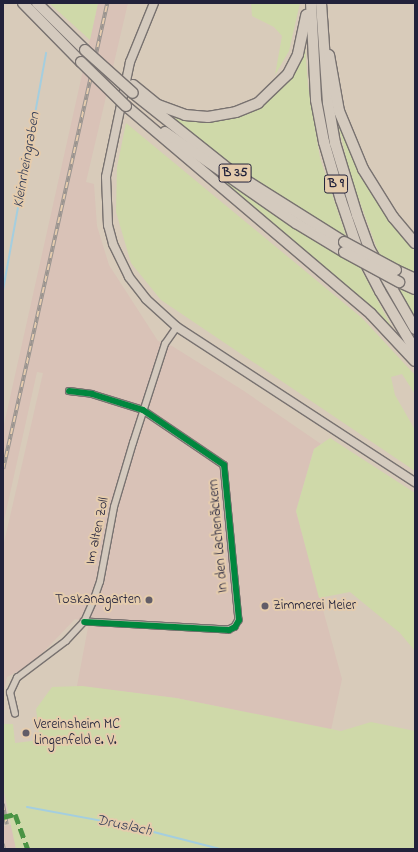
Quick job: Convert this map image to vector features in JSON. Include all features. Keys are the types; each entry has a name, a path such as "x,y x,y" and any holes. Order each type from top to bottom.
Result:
{"highway":[{"path":"23,3 81,62 130,96 371,314 415,361"},
{"name":"B 35","path":"37,3 102,66 130,96 231,171 344,247 415,279"},
{"path":"130,96 185,115 208,117 236,112 258,103 280,84 298,54 310,3"},
{"name":"B 9","path":"310,3 316,100 324,142 341,200 364,259 415,350"},
{"name":"B 9","path":"321,3 321,33 328,103 335,143 357,215 384,278 415,329"},
{"path":"321,33 327,45 339,111 363,169 393,217 415,243"},
{"path":"344,247 399,282 415,289"}],"main road":[{"path":"154,3 130,62 109,157 106,209 113,244 129,277 146,299 177,327 415,482"}],"street":[{"name":"Im alten Zoll","path":"15,714 10,693 17,678 66,641 84,622 100,582 113,514 143,410 166,344 177,327"},
{"name":"In den Lachenäckern","path":"69,391 92,394 143,410 224,465 239,620 235,627 229,630 84,622"}],"shaded area":[{"path":"98,3 128,3 86,182 94,184 97,226 109,265 158,341 172,346 244,391 321,444 314,449 296,511 342,679 331,730 176,698 77,686 89,622 75,619 32,664 7,677 3,694 3,547 43,373 37,372 3,525 3,429"},
{"path":"11,825 16,849 3,849 3,826"}],"green space":[{"path":"49,3 98,3 90,40 69,21"},
{"path":"251,3 300,3 289,51 275,75 282,36 274,27 252,16"},
{"path":"305,45 308,86 320,158 346,236 329,228 250,179 159,108 182,118 259,106"},
{"path":"335,112 407,239 415,248 415,275 379,254 351,178"},
{"path":"126,123 362,318 415,375 415,394 402,374 391,377 395,395 415,430 415,471 161,300 131,263 116,212 117,167"},
{"path":"198,162 289,224 360,267 396,335"},
{"path":"397,285 415,294 415,316 406,305"},
{"path":"330,438 415,493 415,651 400,633 350,592 319,598 296,511 314,449"},
{"path":"82,686 176,698 341,731 371,722 415,731 415,849 16,849 3,787 3,724 13,724 15,743 40,740 36,709 52,687"}],"waterway":[{"name":"Kleinrheingraben","path":"3,290 46,53"},
{"name":"Druslach","path":"27,807 130,826 220,849"}],"railway":[{"path":"3,469 107,3"},
{"path":"3,804 7,825"},
{"path":"3,844 4,849"}],"marked path":[{"path":"3,817 15,814 28,849"}],"cycle path":[{"path":"69,391 92,394 143,410 224,465 239,620 235,627 229,630 84,622"}],"place":[{"name":"Toskanagarten","path":"149,600"},
{"name":"Zimmerei Meier","path":"265,606"},
{"name":"Vereinsheim MC Lingenfeld e. V.","path":"26,733"}]}
